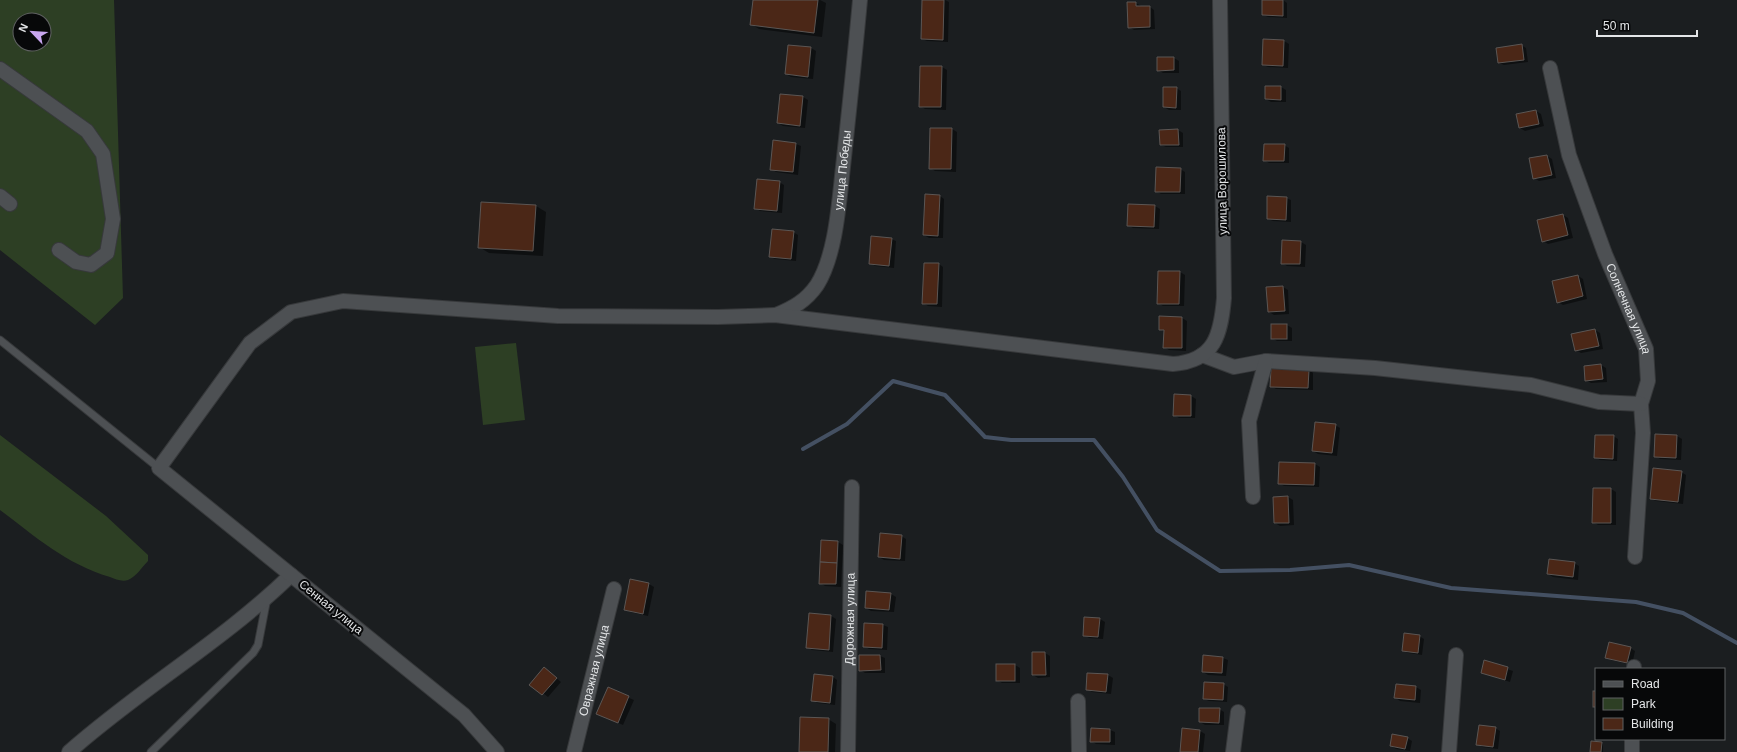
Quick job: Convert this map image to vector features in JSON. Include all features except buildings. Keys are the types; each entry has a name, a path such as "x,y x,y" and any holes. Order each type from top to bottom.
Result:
{"street":[{"name":"улица Победы","path":"775,315 795,307 807,298 817,285 826,267 837,216 860,0"},
{"name":"улица Ворошилова","path":"1202,355 1210,348 1220,328 1224,298 1220,0"},
{"name":"Солнечная улица","path":"1550,68 1569,155 1605,254 1646,349 1648,381 1641,404 1643,433 1635,557"},
{"path":"0,69 87,130 103,154 113,219 107,254 91,265 76,262 59,250"},
{"path":"159,468 250,343 291,312 343,301 558,316 718,317 775,315 1173,364 1194,360 1202,355 1234,367 1266,361 1375,368 1524,384 1599,402 1641,404"},
{"path":"1253,497 1249,421 1266,361"},
{"name":"Сенная улица","path":"159,468 464,715 491,750"},
{"name":"Дорожная улица","path":"848,752 852,487"},
{"path":"69,752 149,688 267,598 291,575"},
{"name":"Овражная улица","path":"574,752 614,589"},
{"path":"1449,752 1456,655"},
{"path":"1078,701 1079,752"},
{"path":"1233,752 1238,712"},
{"path":"1632,740 1632,752"}],"lane":[{"path":"0,340 159,468"},
{"path":"150,752 253,653 258,645 267,598"}],"green space":[{"path":"0,0 114,0 123,298 95,325 0,250"},
{"path":"516,343 525,420 483,425 475,347"},
{"path":"0,435 106,516 148,555 148,561 131,579 126,581 116,579 79,565 39,540 0,510"}],"waterway":[{"path":"803,449 847,424 893,381 945,395 985,437 1011,440 1094,440 1123,477 1157,530 1220,571 1290,570 1349,565 1451,588 1636,602 1683,613 1737,643"}]}
